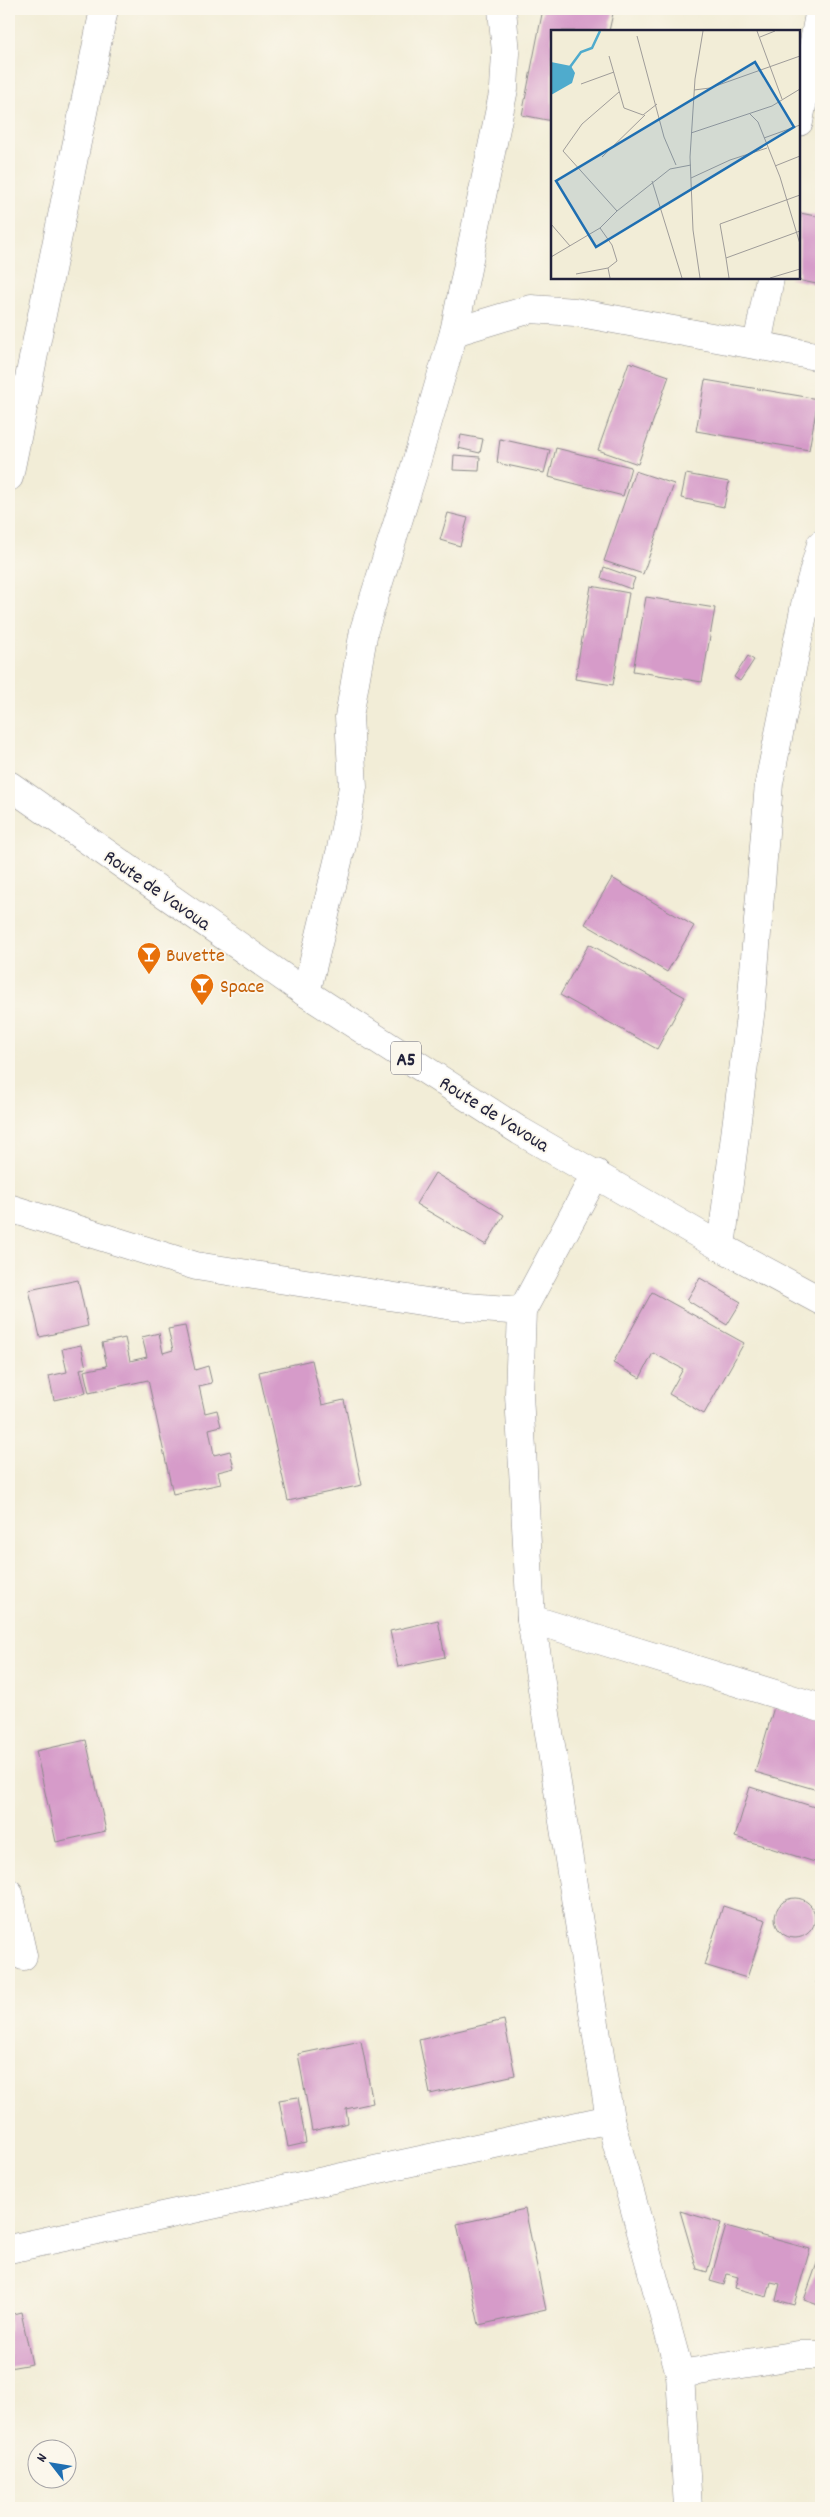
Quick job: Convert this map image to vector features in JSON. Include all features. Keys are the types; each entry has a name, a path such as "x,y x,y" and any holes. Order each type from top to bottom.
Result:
{"street":[{"path":"9,477 104,9"},
{"path":"306,993 341,849 353,787 349,717 364,630 414,470 454,332 504,89 506,53 502,9"},
{"path":"800,117 820,9"},
{"path":"757,345 770,279"},
{"path":"454,332 531,309 575,312 821,357"},
{"path":"721,1247 751,1008 770,783 807,595 821,544"},
{"name":"Route de Vavoua","path":"9,785 306,993 520,1131 596,1173 721,1247 821,1301"},
{"path":"596,1173 522,1311 519,1394 531,1619 610,2119 680,2374 688,2508"},
{"path":"9,1208 196,1266 453,1306 522,1311"},
{"path":"531,1619 821,1708"},
{"path":"9,1893 23,1956"},
{"path":"9,2249 610,2119"},
{"path":"680,2374 798,2355 821,2355"}],"building":[{"path":"543,9 614,9 609,30 551,30 551,121 522,115"},
{"path":"800,213 821,217 821,285 793,279 800,279"},
{"path":"629,362 669,376 638,464 598,450"},
{"path":"705,380 818,399 809,450 696,431"},
{"path":"461,435 483,439 480,453 458,448"},
{"path":"500,439 550,450 544,473 497,463"},
{"path":"556,448 631,467 623,496 549,477"},
{"path":"454,455 480,457 479,471 453,470"},
{"path":"635,471 674,484 643,574 604,561"},
{"path":"686,474 729,482 724,507 681,498"},
{"path":"448,513 468,518 460,546 440,540"},
{"path":"604,567 635,578 631,589 601,578"},
{"path":"591,586 629,593 613,685 575,679"},
{"path":"646,597 715,608 702,682 633,671"},
{"path":"748,656 754,660 740,681 734,677"},
{"path":"612,878 694,926 667,972 585,924"},
{"path":"589,944 685,997 657,1049 560,995"},
{"path":"435,1173 504,1215 486,1245 416,1204"},
{"path":"700,1278 741,1302 727,1325 687,1300"},
{"path":"78,1280 88,1326 40,1337 29,1290"},
{"path":"652,1292 744,1343 704,1414 669,1394 683,1369 653,1353 640,1378 613,1363"},
{"path":"185,1326 195,1370 208,1366 212,1383 199,1386 205,1413 217,1410 221,1426 209,1429 214,1455 230,1451 234,1468 218,1472 221,1484 173,1494 148,1380 89,1393 84,1371 107,1366 102,1343 125,1338 130,1361 147,1357 142,1337 159,1333 163,1353 173,1350 168,1329"},
{"path":"81,1345 86,1368 80,1369 86,1393 54,1400 49,1376 67,1372 62,1349"},
{"path":"312,1360 322,1405 344,1400 362,1485 288,1501 259,1372"},
{"path":"438,1620 445,1657 398,1667 390,1631"},
{"path":"774,1707 821,1721 821,1791 755,1772"},
{"path":"86,1740 106,1831 56,1842 36,1751"},
{"path":"750,1787 821,1809 821,1864 735,1837"},
{"path":"799,1898 806,1901 812,1907 815,1918 814,1926 806,1935 799,1938 791,1938 784,1935 776,1926 775,1914 778,1907 787,1899"},
{"path":"723,1906 766,1920 747,1978 704,1965"},
{"path":"821,1967 821,1985 816,1983"},
{"path":"504,2020 515,2075 430,2094 419,2040"},
{"path":"361,2041 373,2103 346,2109 348,2123 312,2131 298,2054"},
{"path":"298,2097 306,2143 288,2147 279,2100"},
{"path":"525,2209 546,2310 479,2325 457,2224"},
{"path":"680,2211 721,2223 707,2272 697,2269"},
{"path":"726,2226 810,2249 794,2305 776,2300 780,2284 771,2282 767,2297 735,2288 738,2277 727,2274 724,2285 710,2281"},
{"path":"821,2252 821,2306 804,2300"},
{"path":"21,2312 32,2364 9,2368 9,2315"}],"place":[{"name":"Buvette","path":"149,975"},
{"name":"Space","path":"202,1006"}]}
